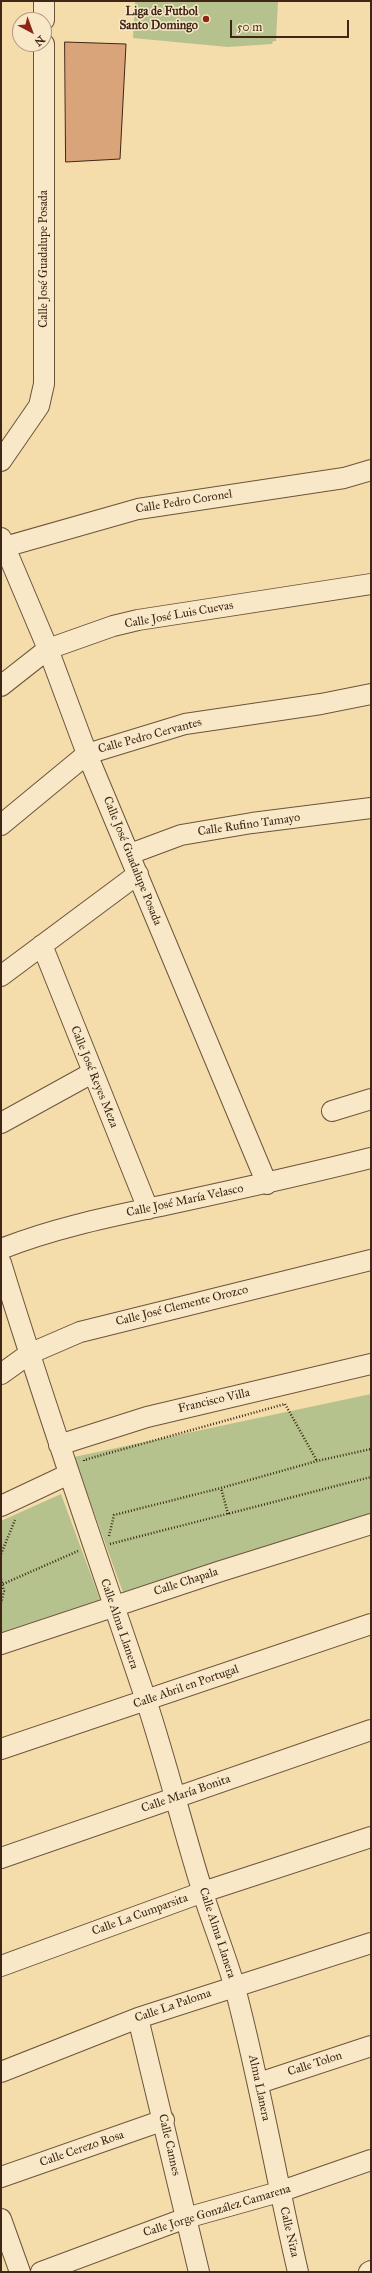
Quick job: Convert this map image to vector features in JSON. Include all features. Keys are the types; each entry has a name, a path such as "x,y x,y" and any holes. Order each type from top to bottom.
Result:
{"street":[{"path":"44,1 44,12"},
{"name":"Calle José Guadalupe Posada","path":"1,461 39,406 44,384 44,52"},
{"name":"Calle Pedro Coronel","path":"2,544 138,509 337,479 371,470"},
{"name":"Calle José Guadalupe Posada","path":"2,544 48,649 87,754 267,1184"},
{"name":"Calle José Luis Cuevas","path":"1,686 48,649 113,626 138,620 371,584"},
{"name":"Calle Pedro Cervantes","path":"1,824 87,754 185,724 321,704 371,694"},
{"name":"Calle Rufino Tamayo","path":"130,854 175,837 205,831 371,808"},
{"path":"1,976 138,874"},
{"name":"Calle José Reyes Meza","path":"42,945 92,1073 148,1209"},
{"path":"1,1123 92,1073"},
{"path":"332,1111 371,1099"},
{"name":"Calle José María Velasco","path":"1,1249 72,1225 267,1184 371,1158"},
{"name":"Calle José Clemente Orozco","path":"1,1374 29,1354 60,1339 108,1324 371,1260"},
{"name":"Calle Alma Llanera","path":"1,1263 59,1445 77,1470 113,1606 146,1700 177,1798 203,1892 234,1985"},
{"name":"Francisco Villa","path":"59,1445 147,1417 371,1364"},
{"path":"6,1513 77,1470"},
{"name":"Calle Chapala","path":"1,1644 113,1606 371,1524"},
{"name":"Calle Abril en Portugal","path":"1,1749 371,1624"},
{"name":"Calle María Bonita","path":"1,1858 371,1730"},
{"name":"Calle La Cumparsita","path":"1,1966 203,1892 371,1837"},
{"name":"Calle La Paloma","path":"1,2072 138,2018 234,1985 371,1943"},
{"name":"Alma Llanera","path":"234,1985 259,2083 279,2192"},
{"name":"Calle Cannes","path":"138,2018 164,2120 199,2272"},
{"name":"Calle Tolon","path":"259,2083 371,2046"},
{"name":"Calle Cerezo Rosa","path":"1,2177 164,2120"},
{"name":"Calle Jorge González Camarena","path":"41,2272 186,2218 279,2192 371,2160"},
{"name":"Calle Niza","path":"279,2192 298,2272"},
{"path":"1,2219 20,2272"}],"path":[{"path":"77,1470 84,1460 292,1402"},
{"path":"285,1404 317,1461"},
{"path":"371,1449 317,1461 221,1488 114,1515 107,1545 371,1477"},
{"path":"221,1488 228,1514"},
{"path":"1,1554 16,1518 6,1513"},
{"path":"76,1544 81,1558"},
{"path":"3,1584 78,1551"},
{"path":"1,1579 4,1591 1,1603"}],"green space":[{"name":"Liga de Futbol Santo Domingo","path":"135,1 278,1 276,41 273,41 272,44 228,47 133,38"},
{"path":"371,1394 371,1522 125,1598 74,1457"},
{"path":"61,1494 102,1605 1,1640 1,1521"}],"building":[{"path":"65,42 126,44 120,159 66,162"}],"place":[{"name":"Liga de Futbol Santo Domingo","path":"206,19"}]}
